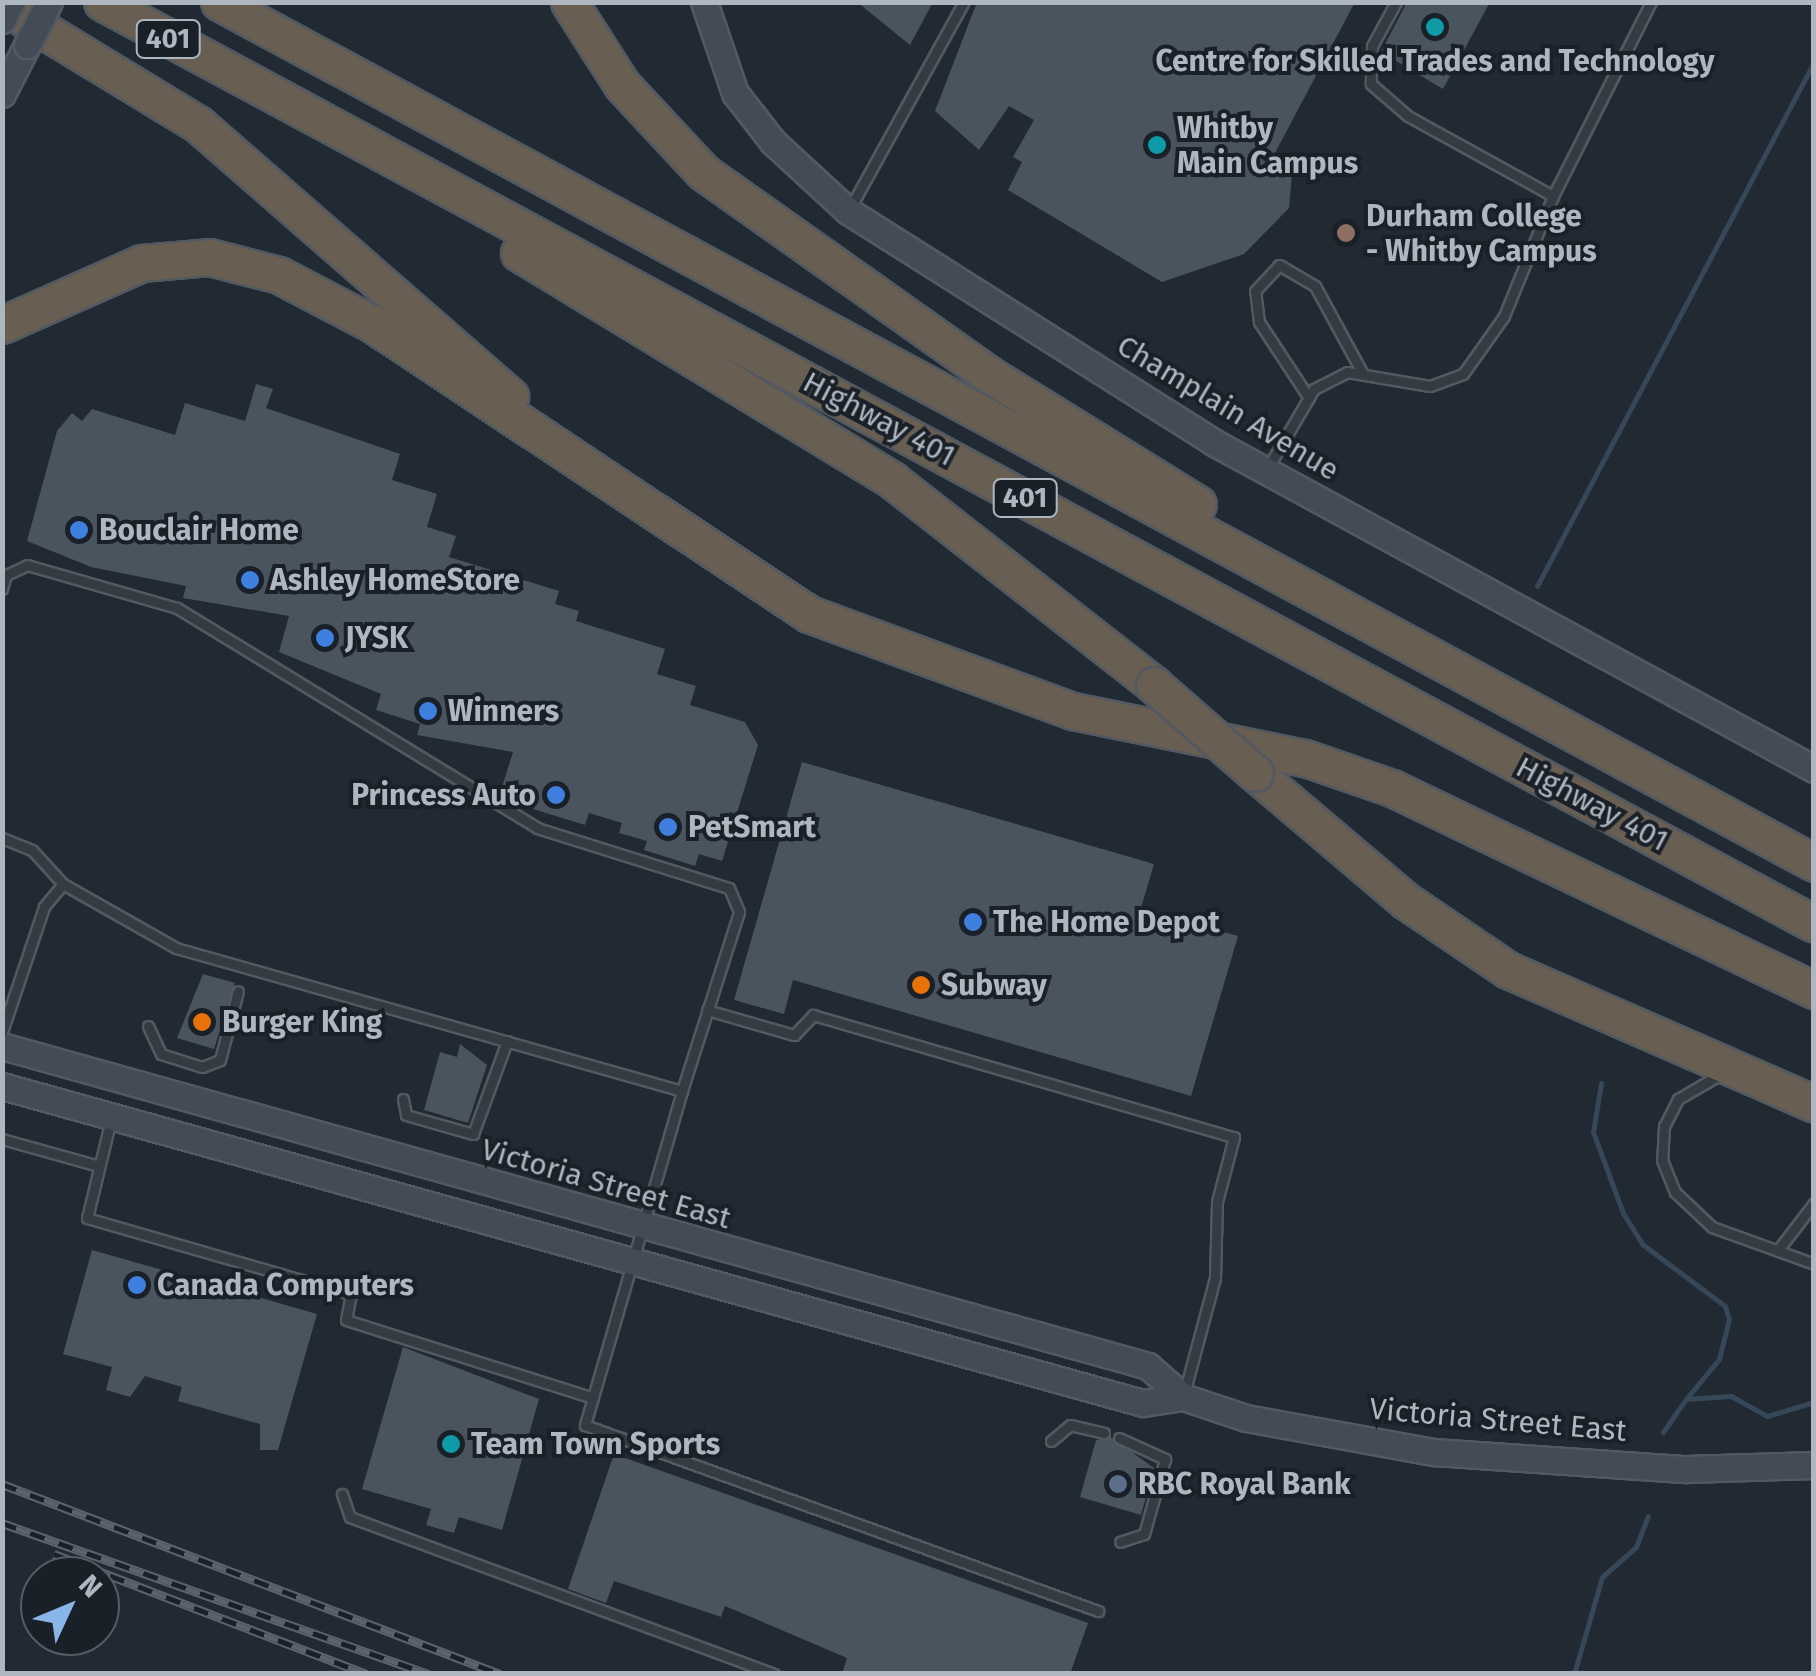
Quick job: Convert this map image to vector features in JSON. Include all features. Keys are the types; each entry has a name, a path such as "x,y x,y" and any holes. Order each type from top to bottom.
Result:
{"highway":[{"name":"Highway 401","path":"102,2 1814,924"},
{"name":"Highway 401","path":"219,2 1616,752 1814,863"},
{"path":"569,2 659,129 778,232 988,374 1616,752"},
{"path":"2,5 199,126 634,506"},
{"path":"234,76 892,480 1154,686 1406,900 1508,970 1728,1070 1814,1104"},
{"path":"2,325 141,263 209,257 279,275 372,323 634,506 809,614 926,663 1074,712 1305,758 1392,788 1814,990"}],"main road":[{"path":"2,20 12,2"},
{"path":"2,94 50,2"},
{"name":"Champlain Avenue","path":"704,2 736,92 772,142 848,210 1266,472 1814,770"},
{"name":"Victoria Street East","path":"2,1046 645,1229 1148,1366 1183,1396 1256,1420 1434,1452 1686,1469 1814,1465"},
{"name":"Victoria Street East","path":"2,1086 638,1258 1143,1402 1183,1396"}],"lane":[{"path":"848,210 964,2"},
{"path":"1396,2 1372,46 1371,84 1408,116 1552,196"},
{"path":"1266,472 1309,398 1347,372 1430,386 1464,374 1504,316 1552,196 1651,2"},
{"path":"1309,398 1259,322 1255,291 1279,265 1315,286 1363,374"},
{"path":"2,589 15,567 28,564 177,608 536,828 729,888 738,912 682,1091 638,1258 585,1425 1098,1611"},
{"path":"2,838 32,850 63,884 176,948 682,1091"},
{"path":"2,1032 44,907 63,884"},
{"path":"148,1026 161,1054 202,1067 220,1060 238,991"},
{"path":"708,1010 794,1035 813,1016 1234,1138 1217,1202 1216,1278 1183,1396"},
{"path":"402,1099 406,1115 474,1134 507,1042"},
{"path":"1728,1070 1678,1099 1662,1160 1675,1192 1712,1226 1814,1264"},
{"path":"111,1118 87,1218 351,1294 346,1320 593,1398"},
{"path":"2,1139 100,1166"},
{"path":"1778,1250 1814,1203"},
{"path":"1050,1441 1070,1425 1104,1433"},
{"path":"1119,1438 1165,1459 1144,1534 1120,1542"},
{"path":"342,1494 350,1518 774,1674"}],"building":[{"path":"857,2 933,2 910,45"},
{"name":"Whitby Main Campus","path":"977,2 1355,2 1275,153 1292,175 1289,208 1244,254 1162,282 1008,190 1022,162 1013,157 1034,120 1009,106 979,150 935,111"},
{"name":"Centre for Skilled Trades and Technology","path":"1407,2 1490,2 1443,89 1381,52"},
{"path":"256,384 273,389 266,408 400,454 392,480 437,494 427,527 456,536 449,557 559,591 555,604 579,611 576,621 665,649 657,674 696,686 690,705 745,722 758,745 722,861 699,854 695,866 644,850 647,841 619,833 622,823 589,813 585,825 533,809 537,799 502,787 513,752 417,735 420,724 376,710 381,694 279,652 289,616 183,598 186,586 91,567 27,541 57,431 72,413 82,421 92,409 175,435 185,403 245,421"},
{"name":"The Home Depot","path":"802,762 1154,864 1141,908 1238,936 1191,1096 793,980 784,1014 734,1000"},
{"name":"Burger King","path":"203,974 235,983 214,1049 177,1038"},
{"path":"460,1044 487,1065 468,1123 424,1110 440,1052 457,1057"},
{"path":"92,1250 317,1314 278,1450 260,1450 260,1424 178,1401 182,1387 145,1376 130,1397 106,1390 112,1367 63,1354"},
{"name":"Team Town Sports","path":"403,1347 539,1399 502,1530 459,1517 454,1533 426,1525 431,1509 362,1489"},
{"name":"RBC Royal Bank","path":"1111,1437 1154,1468 1141,1515 1080,1497 1096,1440"},
{"path":"614,1454 1088,1623 1070,1674 842,1674 847,1658 725,1606 721,1617 614,1581 606,1603 568,1589"}],"waterway":[{"path":"1537,586 1814,62"},
{"path":"1601,1083 1593,1132 1623,1213 1642,1244 1725,1306 1729,1319 1719,1359 1686,1399"},
{"path":"1663,1432 1686,1399 1731,1396 1767,1416 1814,1402"},
{"path":"1574,1674 1602,1577 1636,1547 1648,1516"}],"railway":[{"path":"2,1484 500,1674"},
{"path":"2,1523 429,1674"},
{"path":"54,1554 367,1674"}],"place":[{"name":"Centre for Skilled Trades and Technology","path":"1435,27"},
{"name":"Whitby Main Campus","path":"1157,145"},
{"name":"Durham College - Whitby Campus","path":"1346,233"},
{"name":"Bouclair Home","path":"79,530"},
{"name":"Ashley HomeStore","path":"250,580"},
{"name":"JYSK","path":"325,638"},
{"name":"Winners","path":"428,711"},
{"name":"Princess Auto","path":"556,795"},
{"name":"PetSmart","path":"668,827"},
{"name":"The Home Depot","path":"973,922"},
{"name":"Subway","path":"921,985"},
{"name":"Burger King","path":"202,1022"},
{"name":"Canada Computers","path":"137,1285"},
{"name":"Team Town Sports","path":"451,1444"},
{"name":"RBC Royal Bank","path":"1118,1484"}]}
